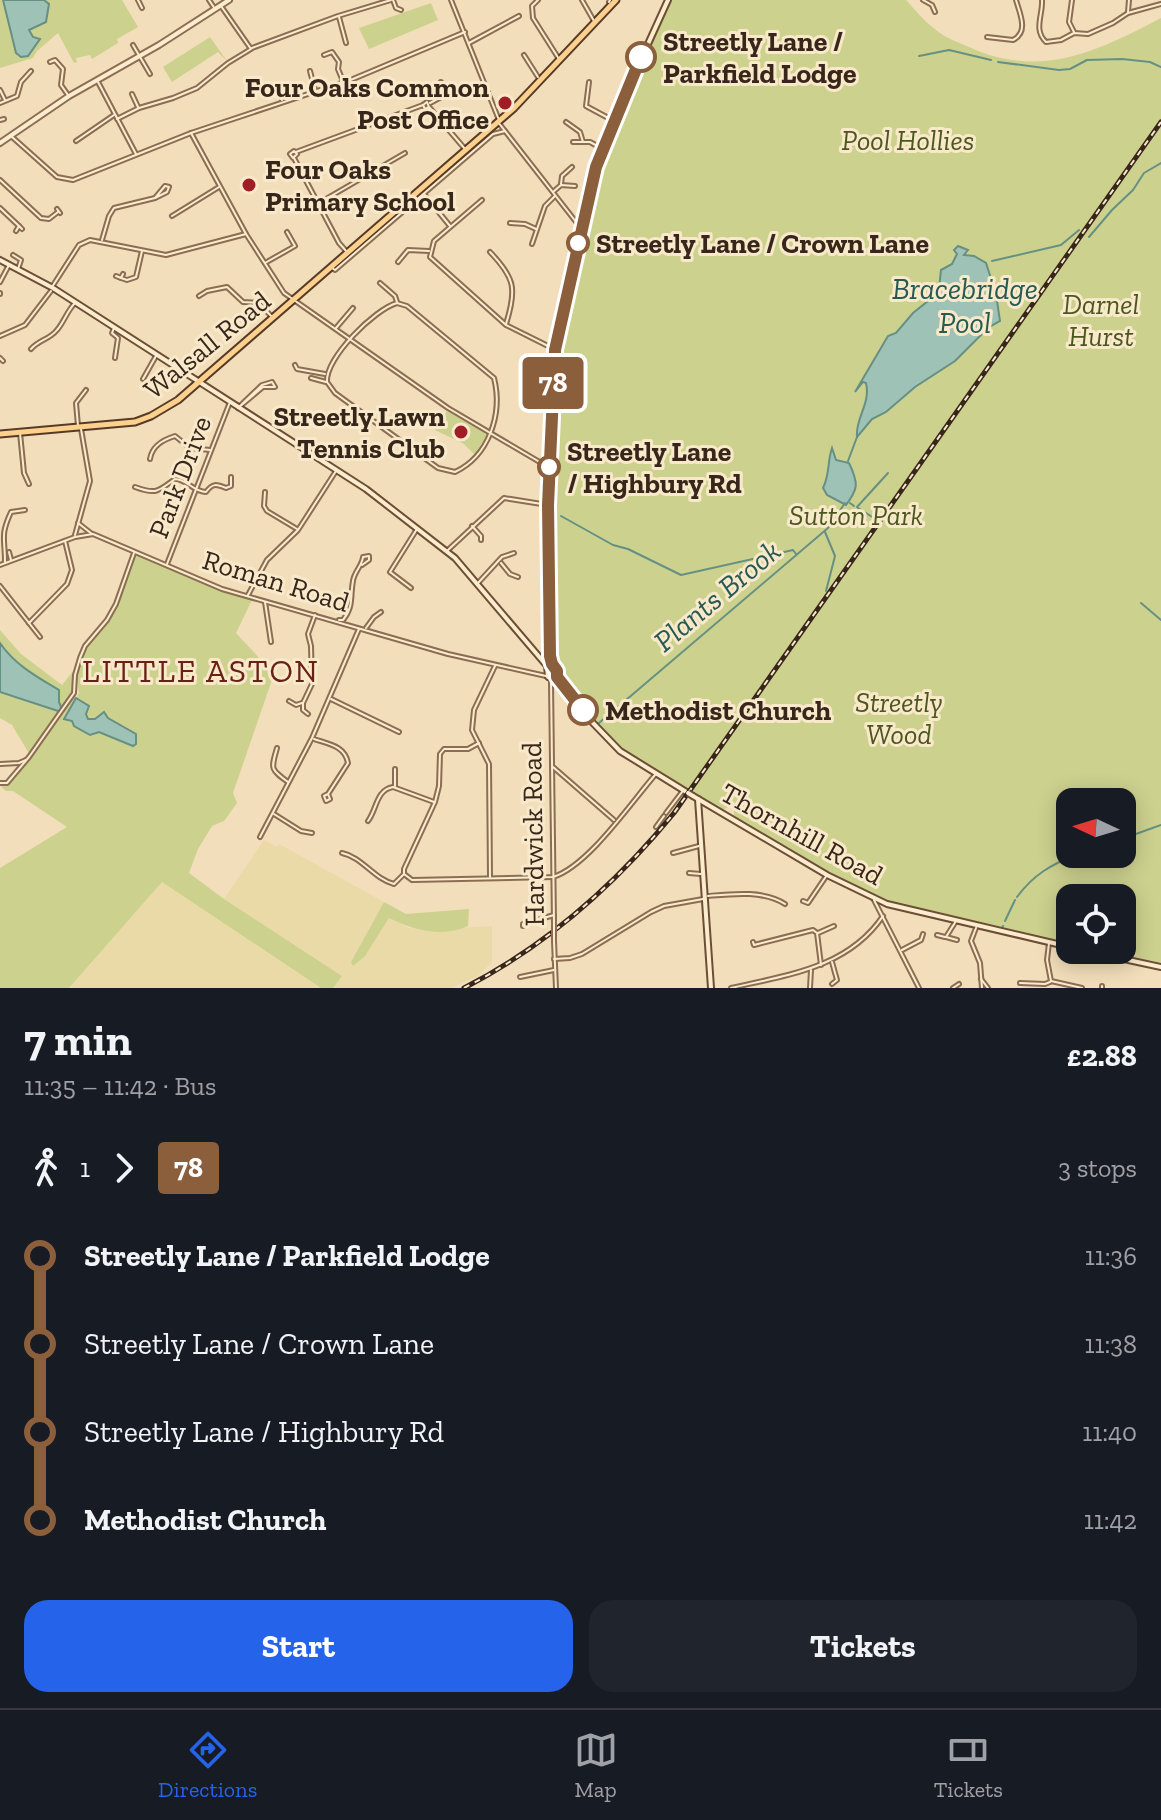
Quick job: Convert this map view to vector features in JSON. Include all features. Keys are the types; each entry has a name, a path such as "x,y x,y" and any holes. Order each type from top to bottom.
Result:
{"main road":[{"path":"0,143 69,96 229,0"},
{"path":"552,677 549,665 548,505 555,350 581,227 602,148 668,0"},
{"name":"Walsall Road","path":"0,434 135,422 168,407 499,122 595,22 611,1"},
{"path":"0,260 75,302 337,470 418,528 447,551 549,665"},
{"name":"Thornhill Road","path":"549,665 556,667 552,677 615,746 656,774 827,875 887,904 1056,944"},
{"path":"691,795 703,874 711,988"},
{"path":"1136,962 1161,967"}],"street":[{"path":"138,0 142,8"},
{"path":"209,0 216,9"},
{"path":"117,119 197,88 251,49 338,16 392,0 401,10"},
{"path":"451,0 499,122 581,227"},
{"path":"538,0 532,6 533,18 560,59"},
{"path":"582,0 595,22"},
{"path":"923,0 932,5 935,12"},
{"path":"989,39 1013,40 1021,33 1023,29 1016,0"},
{"path":"1042,0 1039,26 1043,40 1050,42 1074,33 1088,34 1103,29 1128,13 1161,4"},
{"path":"1072,0 1069,22 1074,33"},
{"path":"1128,13 1129,0"},
{"path":"221,6 251,49"},
{"path":"391,10 396,8"},
{"path":"338,16 346,43"},
{"path":"468,43 519,16"},
{"path":"10,136 57,177 67,181 191,133 343,83 465,32"},
{"path":"133,45 150,74"},
{"path":"324,55 332,52 339,62 343,83"},
{"path":"52,55 52,61 63,69 61,85 69,96"},
{"path":"524,55 540,80"},
{"path":"0,103 17,96 21,82 29,72 24,70"},
{"path":"310,71 315,91"},
{"path":"97,80 137,155"},
{"path":"348,253 339,243 294,158 296,152 423,105 425,109 445,92 440,82"},
{"path":"589,82 586,106 613,121"},
{"path":"280,86 283,101"},
{"path":"0,90 5,100"},
{"path":"132,94 139,108"},
{"path":"429,105 466,150"},
{"path":"76,141 115,114"},
{"path":"566,122 580,132 583,142"},
{"name":"Walsall Road","path":"331,268 335,270 493,134 505,131"},
{"path":"191,133 279,288 448,408 549,465"},
{"path":"573,142 590,142 602,148"},
{"path":"318,204 405,153"},
{"path":"533,242 545,206 561,185 562,176 572,167"},
{"path":"0,180 41,218 49,219 58,212"},
{"path":"561,185 575,186"},
{"path":"172,216 220,186"},
{"path":"424,194 451,227"},
{"path":"102,241 114,208 155,198"},
{"path":"482,200 434,241 430,251 433,262 506,325 555,350"},
{"path":"0,208 21,227 16,231"},
{"path":"514,216 512,223 537,230"},
{"path":"264,264 295,246 287,232"},
{"path":"0,336 25,325 79,245 90,240 166,255 246,234"},
{"path":"398,262 408,248 430,251"},
{"path":"116,276 133,279 139,273 142,250"},
{"path":"490,252 511,279 512,298 506,325"},
{"path":"13,255 21,260 18,270"},
{"path":"404,257 409,262"},
{"path":"0,282 9,265"},
{"path":"380,283 395,296 397,303"},
{"path":"199,296 227,287 243,302 259,303 273,318"},
{"path":"31,349 58,330 75,302"},
{"path":"397,303 407,306 492,375 496,388 495,424 478,454 455,472 444,471 335,393 327,382 326,374 350,340 385,309 397,303"},
{"path":"335,329 352,308"},
{"path":"114,328 112,333 118,338 115,358"},
{"path":"143,379 156,355"},
{"path":"295,368 326,374"},
{"path":"311,378 327,382"},
{"path":"238,408 268,386"},
{"path":"75,537 90,481 76,403 87,392"},
{"name":"Park Drive","path":"167,565 230,402"},
{"path":"20,432 24,473 29,484"},
{"path":"150,459 158,444 175,436 190,448 211,450"},
{"path":"247,596 267,560 298,530 337,470"},
{"path":"135,487 158,492 175,479 181,479 197,492 206,492 211,485 231,486 231,477"},
{"path":"265,492 267,511 298,530"},
{"path":"447,551 504,498 548,505"},
{"path":"5,563 1,543 5,523 11,512 25,510"},
{"name":"Roman Road","path":"78,523 93,534 222,589 448,654 552,677"},
{"path":"472,525 481,540"},
{"path":"411,588 390,572 418,528"},
{"path":"0,565 65,540 93,534"},
{"path":"29,623 69,580 71,563 65,540"},
{"path":"9,552 11,561"},
{"path":"0,783 7,783 29,757 74,693 75,675 85,646 116,604 134,552"},
{"path":"477,584 511,552"},
{"path":"499,562 518,577"},
{"path":"334,621 343,620 350,611 353,580 362,565"},
{"path":"0,586 40,637"},
{"path":"265,601 269,614 269,640"},
{"path":"366,629 381,612"},
{"path":"308,714 303,710 303,703 312,684 308,634 315,615"},
{"path":"260,837 331,699 360,628"},
{"path":"490,878 489,764 472,730 474,710 495,666"},
{"name":"Hardwick Road","path":"552,677 556,988"},
{"path":"331,699 399,732"},
{"path":"289,701 296,705 303,703"},
{"path":"312,738 339,748 347,755 348,763 328,794"},
{"path":"342,853 352,855 394,884 404,874 435,802 440,754 444,749 468,749 479,743"},
{"path":"277,748 272,765 274,771 289,783"},
{"path":"0,764 19,763 29,757"},
{"path":"553,767 615,821"},
{"path":"395,769 395,788"},
{"path":"404,874 412,880 553,877 568,872 583,859 656,774"},
{"path":"368,821 387,788 435,802"},
{"path":"656,827 665,815 691,795"},
{"path":"274,814 301,831 312,833"},
{"path":"673,853 700,846"},
{"path":"689,873 703,874"},
{"path":"803,901 808,903 827,875"},
{"path":"554,959 582,954 664,906 704,897 741,894 782,903"},
{"path":"874,898 919,988"},
{"path":"880,912 887,904"},
{"path":"523,926 554,915"},
{"path":"731,988 811,970 832,962 869,935 883,916"},
{"path":"946,937 956,921"},
{"path":"817,933 834,926"},
{"path":"976,927 971,941 980,963 982,988"},
{"path":"754,945 810,929 817,933"},
{"path":"817,933 822,966"},
{"path":"901,951 921,940 923,934"},
{"path":"937,935 957,940"},
{"path":"1049,943 1047,960 1051,981"},
{"path":"832,962 841,984"},
{"path":"520,977 554,970"},
{"path":"810,988 811,970"},
{"path":"981,979 988,988"},
{"path":"832,984 837,980"},
{"path":"1020,983 1045,984 1051,981 1083,987"},
{"path":"955,988 959,984"}],"shaded area":[{"path":"264,840 277,847 279,844 384,902 351,962 365,956 389,918 409,928 425,930 492,926 492,962 478,976 452,988 333,988 342,976 224,899"},
{"path":"162,882 321,988 69,988"}],"green space":[{"path":"0,0 122,0 138,27 92,59 90,55 76,58 77,62 74,63 58,33 33,58 0,68"},
{"name":"Sutton Park","path":"671,0 906,0 947,38 995,57 1020,61 1044,61 1091,50 1161,18 1161,966 1136,960 1136,884 1056,884 1056,942 896,905 845,883 734,819 734,804 721,811 632,756 610,738 576,696 553,655 549,549 556,363 604,149"},
{"path":"431,3 438,20 369,49 359,28"},
{"path":"210,37 227,61 218,52 172,82 163,67"},
{"name":"Streetly Lawn Tennis Club","path":"447,411 487,434 475,455 464,444 435,430"},
{"path":"136,555 217,589 252,600 236,633 274,674 233,793 237,803 224,821 212,826 198,849 189,873 342,976 333,988 321,988 162,882 69,988 0,988 0,868 67,827 13,791 1,787 19,772 73,697 76,698 79,693 76,675 87,646 118,604","holes":["86,710 88,719 107,718 126,727 133,745 74,726 72,721"]},
{"path":"0,630 21,654 62,685 74,670 73,693 62,709 59,690 26,670 4,651 0,644"},
{"path":"0,692 61,712 30,755 12,725 0,718"},
{"path":"384,902 406,914 469,909 468,926 448,932 428,931 389,918 365,956 353,966 351,962"}],"water":[{"path":"3,0 44,0 49,4 46,22 29,30 33,37 40,39 28,56 21,57 16,53"},
{"name":"Bracebridge Pool","path":"958,246 968,250 964,255 974,256 986,263 996,294 1000,321 989,327 955,361 872,419 857,437 866,398 866,383 863,382 855,392 888,336 896,333 939,289 941,270 952,264 957,254 954,250"},
{"path":"832,448 836,460 849,463 854,476 855,490 846,505 827,495 823,488"},
{"path":"0,643 19,664 59,690 61,712 0,692"},
{"path":"76,698 89,706 88,719 95,719 104,712 108,718 136,734 136,744 133,746 99,732 90,735 74,726 72,721 64,719"}],"waterway":[{"path":"919,56 949,50 991,60"},
{"path":"998,62 1059,70 1070,69 1087,60 1122,59 1150,62 1161,67"},
{"name":"Plants Brook","path":"1089,237 1133,190 1144,173 1161,163"},
{"name":"Plants Brook","path":"992,261 1061,245 1079,230"},
{"name":"Plants Brook","path":"848,461 857,437"},
{"path":"857,507 888,473"},
{"name":"Plants Brook","path":"599,723 828,528 845,503"},
{"path":"850,503 854,506"},
{"path":"858,508 877,520"},
{"path":"561,516 613,545 681,575 793,550 796,554"},
{"path":"825,532 835,556 826,591"},
{"path":"1141,603 1161,620"},
{"path":"1136,834 1161,825"},
{"path":"1017,897 1030,882 1056,864"},
{"path":"1005,921 1015,900"}],"railway":[{"path":"464,988 523,953 578,912 628,865 674,813 1161,122"}],"bus line":[{"name":"78","path":"583,710 557,677 550,656 548,505 554,363 596,167 641,57"}],"place":[{"name":"Streetly Lane / Parkfield Lodge","path":"641,57"},
{"name":"Four Oaks Common Post Office","path":"505,103"},
{"name":"Four Oaks Primary School","path":"249,185"},
{"name":"Streetly Lane / Crown Lane","path":"578,243"},
{"name":"Streetly Lawn Tennis Club","path":"461,432"},
{"name":"Streetly Lane / Highbury Rd","path":"549,467"},
{"name":"Methodist Church","path":"583,710"}],"district":[{"name":"LITTLE ASTON","path":"201,671"}],"park label":[{"name":"Pool Hollies","path":"908,140"},
{"name":"Darnel Hurst","path":"1101,320"},
{"name":"Streetly Wood","path":"899,718"}]}
